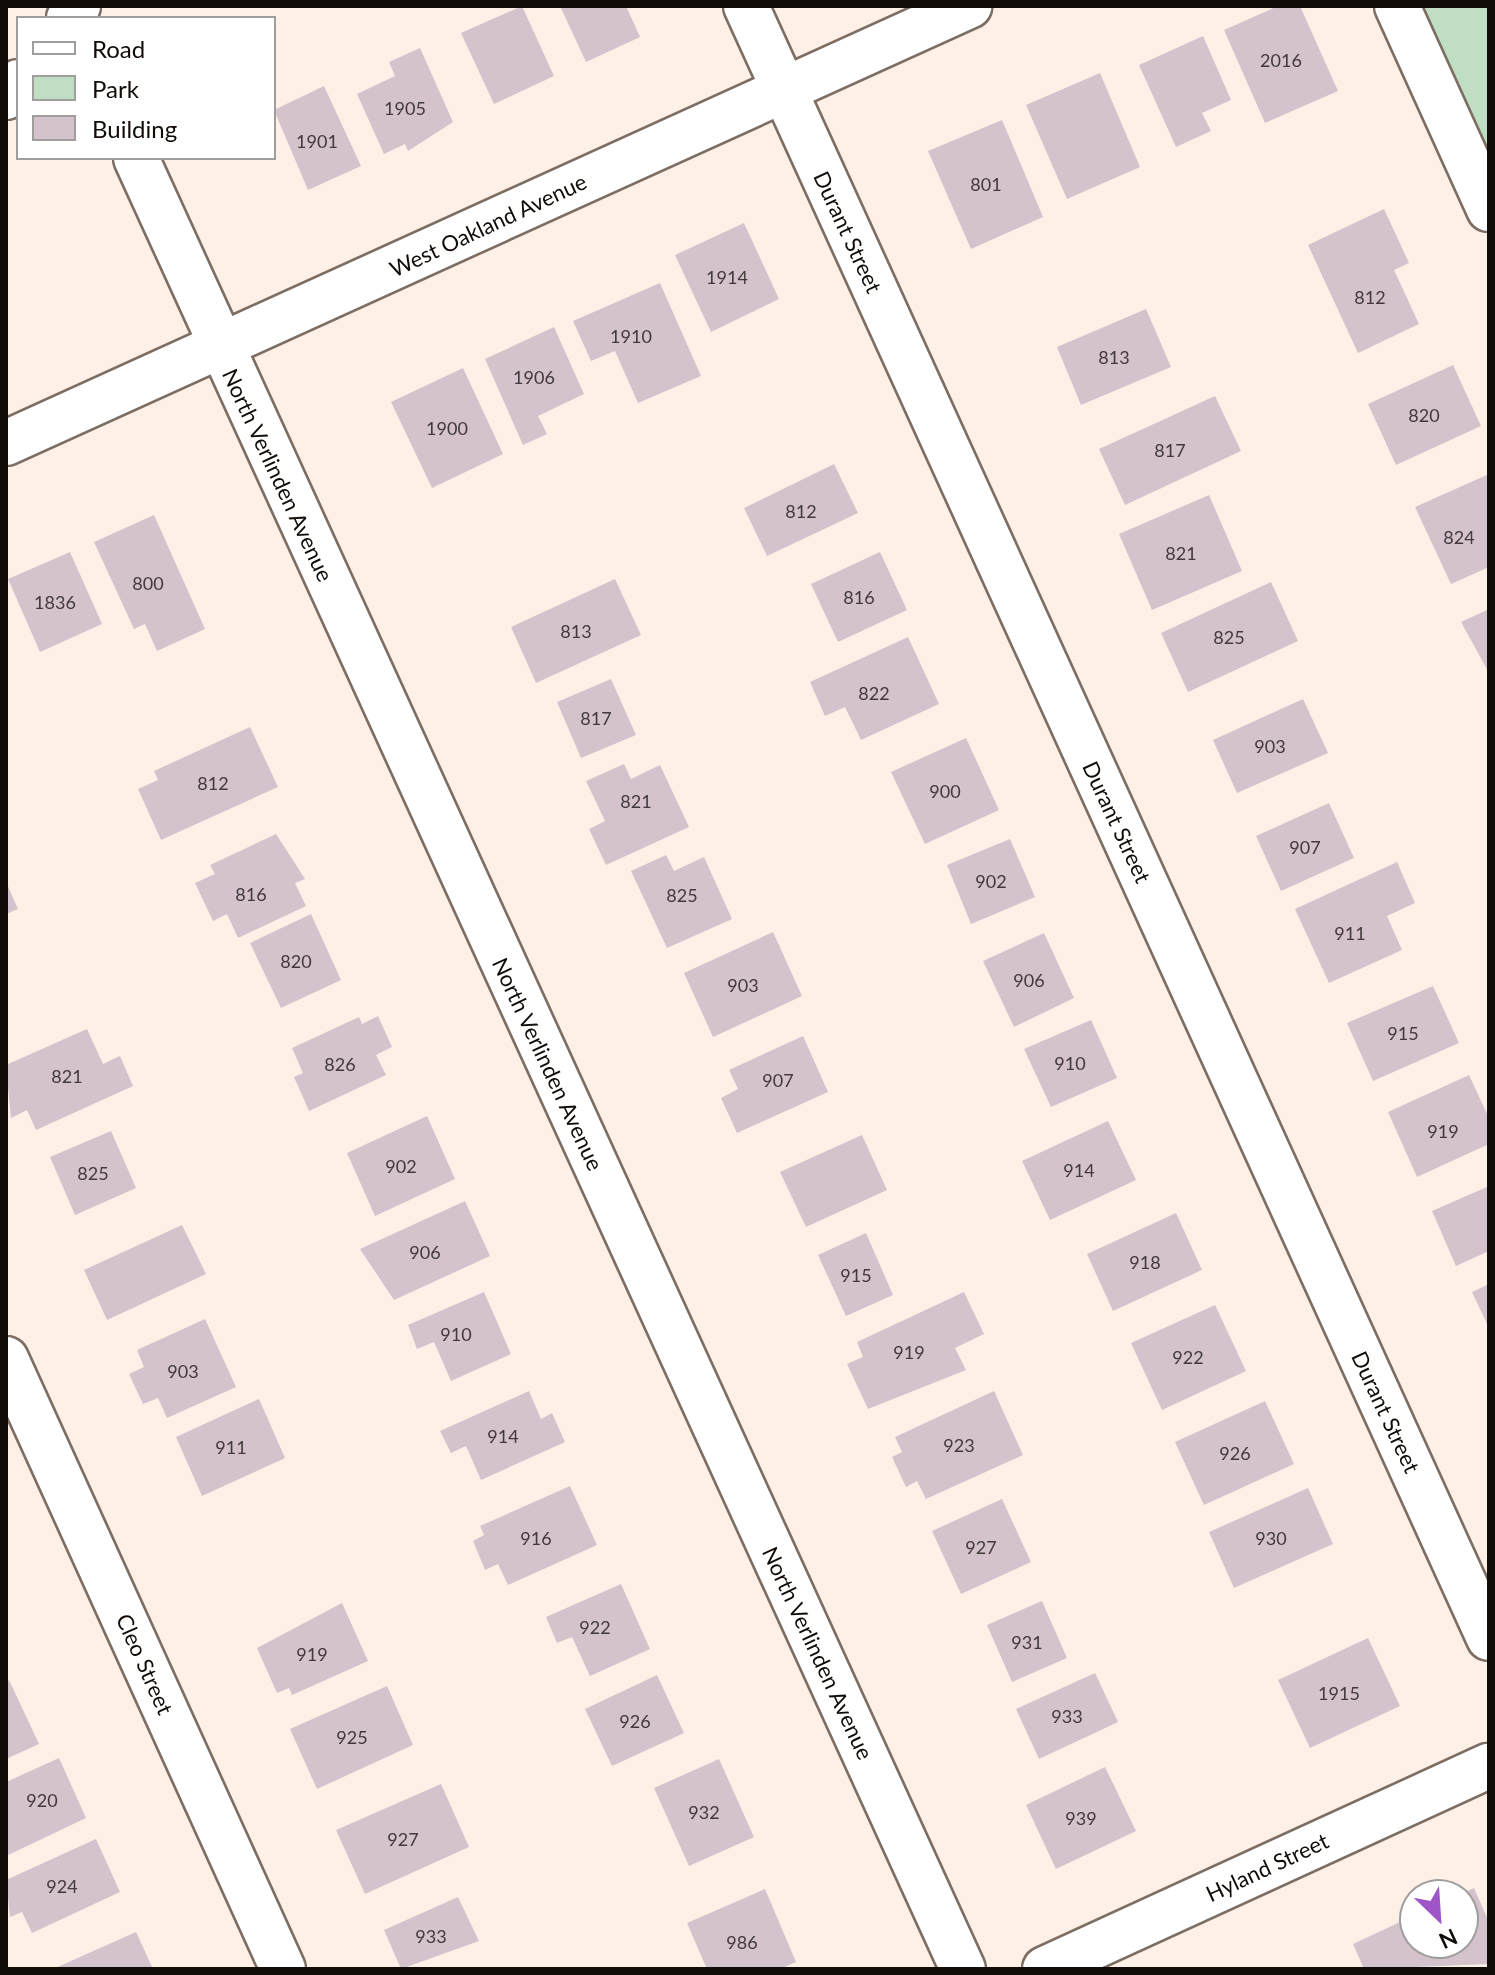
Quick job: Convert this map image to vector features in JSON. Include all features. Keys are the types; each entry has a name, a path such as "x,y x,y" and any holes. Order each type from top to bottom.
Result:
{"street":[{"name":"Durant Street","path":"746,6 1489,1638"},
{"name":"West Oakland Avenue","path":"6,443 969,6"},
{"path":"1397,6 1489,209"},
{"name":"North Verlinden Avenue","path":"137,160 963,1969"},
{"name":"Cleo Street","path":"6,1359 283,1969"},
{"name":"Hyland Street","path":"1045,1969 1489,1766"}],"green space":[{"path":"1388,6 1489,6 1489,228"}],"building":[{"path":"522,6 554,76 494,104 461,33"},
{"path":"560,6 626,6 640,37 586,62"},
{"path":"1278,6 1300,6 1338,91 1265,123 1224,30"},
{"path":"1203,36 1231,100 1202,113 1211,131 1176,147 1139,65"},
{"path":"420,48 453,122 408,151 405,144 384,154 357,94 395,76 389,62"},
{"path":"1100,73 1140,167 1067,199 1026,105"},
{"path":"324,86 361,166 308,190 276,109"},
{"path":"1002,120 1043,217 971,249 928,151"},
{"path":"1384,209 1409,263 1394,270 1419,324 1358,353 1308,245"},
{"path":"744,223 779,299 711,332 675,255"},
{"path":"660,283 701,376 638,403 615,351 591,361 573,321"},
{"path":"1146,309 1171,367 1081,405 1057,347"},
{"path":"554,327 584,394 538,416 547,434 523,445 485,359"},
{"path":"1453,365 1481,426 1396,465 1368,404"},
{"path":"463,368 503,454 432,488 391,402"},
{"path":"1215,396 1241,451 1125,505 1099,449"},
{"path":"834,464 858,513 767,556 744,508"},
{"path":"1489,474 1489,567 1451,584 1415,507"},
{"path":"1209,495 1242,571 1152,610 1119,534"},
{"path":"154,515 205,629 157,651 145,624 134,629 94,542"},
{"path":"70,552 102,624 40,652 8,579"},
{"path":"880,552 907,610 838,642 811,584"},
{"path":"615,579 641,635 536,683 511,627"},
{"path":"1271,582 1298,641 1188,692 1161,633"},
{"path":"1489,609 1489,673 1461,622"},
{"path":"908,637 939,704 861,740 845,707 825,716 810,682"},
{"path":"611,679 636,735 581,758 557,702"},
{"path":"1303,699 1328,753 1237,793 1213,740"},
{"path":"250,727 278,787 161,840 138,789 158,780 154,771"},
{"path":"966,738 999,810 925,844 891,772"},
{"path":"624,764 631,779 660,765 689,827 606,865 589,829 605,821 586,781"},
{"path":"1329,803 1354,858 1281,891 1256,836"},
{"path":"276,834 305,879 295,883 306,906 238,938 227,914 213,921 195,883 215,874 210,865"},
{"path":"1010,839 1035,897 971,924 947,865"},
{"path":"666,855 674,871 704,857 732,919 667,948 631,871"},
{"path":"1397,862 1415,903 1387,916 1402,950 1329,983 1295,909"},
{"path":"6,882 18,909 6,914"},
{"path":"311,914 341,980 281,1008 250,943"},
{"path":"773,932 802,996 713,1037 684,973"},
{"path":"1044,933 1074,998 1014,1027 983,961"},
{"path":"1433,986 1459,1043 1373,1081 1347,1023"},
{"path":"378,1016 392,1047 376,1055 386,1075 309,1111 294,1077 303,1073 292,1048 359,1017 362,1024"},
{"path":"1091,1020 1117,1078 1051,1107 1024,1049"},
{"path":"87,1029 103,1064 120,1056 133,1086 36,1130 27,1110 11,1118 6,1065"},
{"path":"803,1036 828,1092 737,1133 721,1098 738,1089 729,1070"},
{"path":"1469,1075 1489,1118 1489,1144 1417,1177 1388,1112"},
{"path":"427,1116 455,1179 375,1216 347,1153"},
{"path":"1108,1121 1136,1180 1050,1220 1022,1161"},
{"path":"111,1131 136,1188 75,1215 50,1157"},
{"path":"862,1135 887,1190 806,1227 780,1172"},
{"path":"1489,1186 1489,1251 1456,1266 1432,1211"},
{"path":"465,1201 490,1256 394,1300 360,1249"},
{"path":"1176,1213 1202,1270 1113,1311 1087,1254"},
{"path":"182,1225 206,1274 107,1320 84,1270"},
{"path":"866,1233 893,1295 846,1316 818,1255"},
{"path":"1489,1284 1489,1328 1472,1292"},
{"path":"484,1292 511,1354 451,1381 434,1342 417,1349 408,1325"},
{"path":"964,1292 984,1334 955,1348 966,1370 868,1409 847,1364 863,1357 857,1342"},
{"path":"1215,1305 1246,1371 1162,1410 1131,1343"},
{"path":"205,1319 236,1387 167,1418 158,1398 143,1404 129,1374 144,1367 137,1350"},
{"path":"529,1391 541,1419 552,1413 565,1442 481,1480 466,1446 451,1453 440,1431"},
{"path":"994,1391 1023,1455 926,1499 917,1481 906,1487 892,1457 902,1452 895,1437"},
{"path":"259,1399 285,1458 202,1496 176,1437"},
{"path":"1265,1401 1294,1464 1204,1505 1175,1442"},
{"path":"570,1486 597,1545 508,1585 498,1564 485,1570 473,1541 484,1535 480,1526"},
{"path":"1308,1488 1333,1544 1234,1588 1209,1532"},
{"path":"1002,1499 1031,1562 961,1594 932,1531"},
{"path":"621,1584 650,1649 590,1676 572,1637 557,1643 546,1617"},
{"path":"1042,1601 1067,1658 1012,1682 987,1625"},
{"path":"342,1603 368,1661 292,1695 289,1688 277,1693 257,1648"},
{"path":"1368,1638 1400,1706 1310,1748 1278,1680"},
{"path":"1095,1673 1118,1722 1039,1759 1016,1709"},
{"path":"657,1675 684,1733 612,1766 585,1709"},
{"path":"9,1680 39,1744 6,1759 6,1682"},
{"path":"387,1686 413,1745 317,1789 290,1729"},
{"path":"59,1758 86,1818 6,1856 6,1782"},
{"path":"719,1759 754,1837 689,1866 654,1788"},
{"path":"1105,1767 1136,1831 1056,1869 1026,1805"},
{"path":"441,1784 469,1847 365,1894 336,1830"},
{"path":"96,1839 120,1892 32,1933 22,1912 10,1917 6,1880"},
{"path":"765,1889 796,1962 780,1969 707,1969 687,1923"},
{"path":"458,1897 479,1941 401,1969 384,1930"},
{"path":"1479,1899 1489,1922 1489,1964 1364,1969 1353,1944 1399,1922 1399,1959 1479,1959"},
{"path":"136,1932 153,1969 53,1969"}]}
